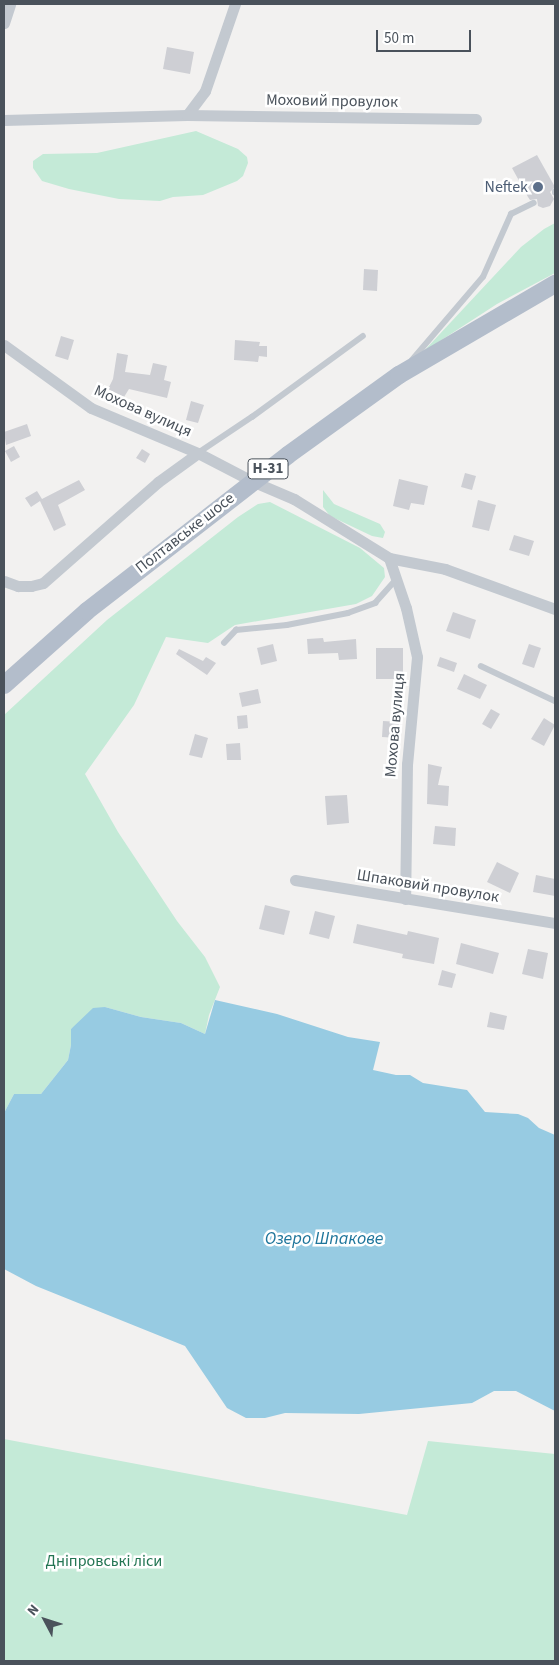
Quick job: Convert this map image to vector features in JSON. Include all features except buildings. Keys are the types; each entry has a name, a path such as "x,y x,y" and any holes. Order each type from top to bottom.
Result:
{"main road":[{"name":"Полтавське шосе","path":"4,686 87,611 252,481 399,375 555,284"}],"street":[{"path":"4,23 10,4"},
{"path":"188,115 205,91 235,4"},
{"name":"Моховий провулок","path":"4,120 188,115 476,119"},
{"name":"Мохова вулиця","path":"4,345 91,408 198,453 252,481 294,499 389,558 445,569 555,609"},
{"name":"Мохова вулиця","path":"4,581 18,586 31,586 43,583 158,482 198,453"},
{"name":"Мохова вулиця","path":"389,558 406,608 417,658 407,764 405,899"},
{"name":"Шпаковий провулок","path":"295,880 555,923"}],"lane":[{"path":"399,375 483,277 512,214 534,203"},
{"path":"198,453 252,417 363,336"},
{"path":"224,643 236,630 287,625 348,613 375,603 396,580"},
{"path":"481,666 555,701"}],"green space":[{"path":"196,131 238,149 247,157 248,163 243,176 237,181 203,195 173,197 160,201 119,199 69,189 42,181 33,168 33,161 43,154 97,153"},
{"path":"555,223 555,273 497,304 423,352 521,247"},
{"path":"323,490 334,504 380,524 385,532 383,538 372,536 330,516 323,507"},
{"path":"270,502 360,548 384,568 385,577 372,596 356,604 235,625 208,643 166,637 134,705 85,774 118,832 177,921 205,957 220,987 209,1015 205,1034 181,1023 141,1017 105,1007 71,1029 71,1045 68,1060 41,1094 14,1094 4,1113 4,715 107,620 238,517 258,504"},
{"name":"Дніпровські ліси","path":"4,1439 407,1515 428,1441 555,1454 555,1661 4,1661"}],"water":[{"name":"Озеро Шпакове","path":"215,1000 277,1014 348,1037 380,1042 373,1070 396,1075 410,1075 423,1083 467,1090 485,1112 518,1114 528,1118 539,1128 555,1135 555,1411 516,1391 494,1391 472,1403 359,1414 285,1413 265,1418 246,1418 227,1408 185,1346 36,1286 4,1269 4,1113 14,1094 41,1094 68,1060 71,1045 71,1029 93,1008 105,1007 141,1017 181,1023 205,1034"}],"place":[{"name":"Neftek","path":"538,187"}]}
